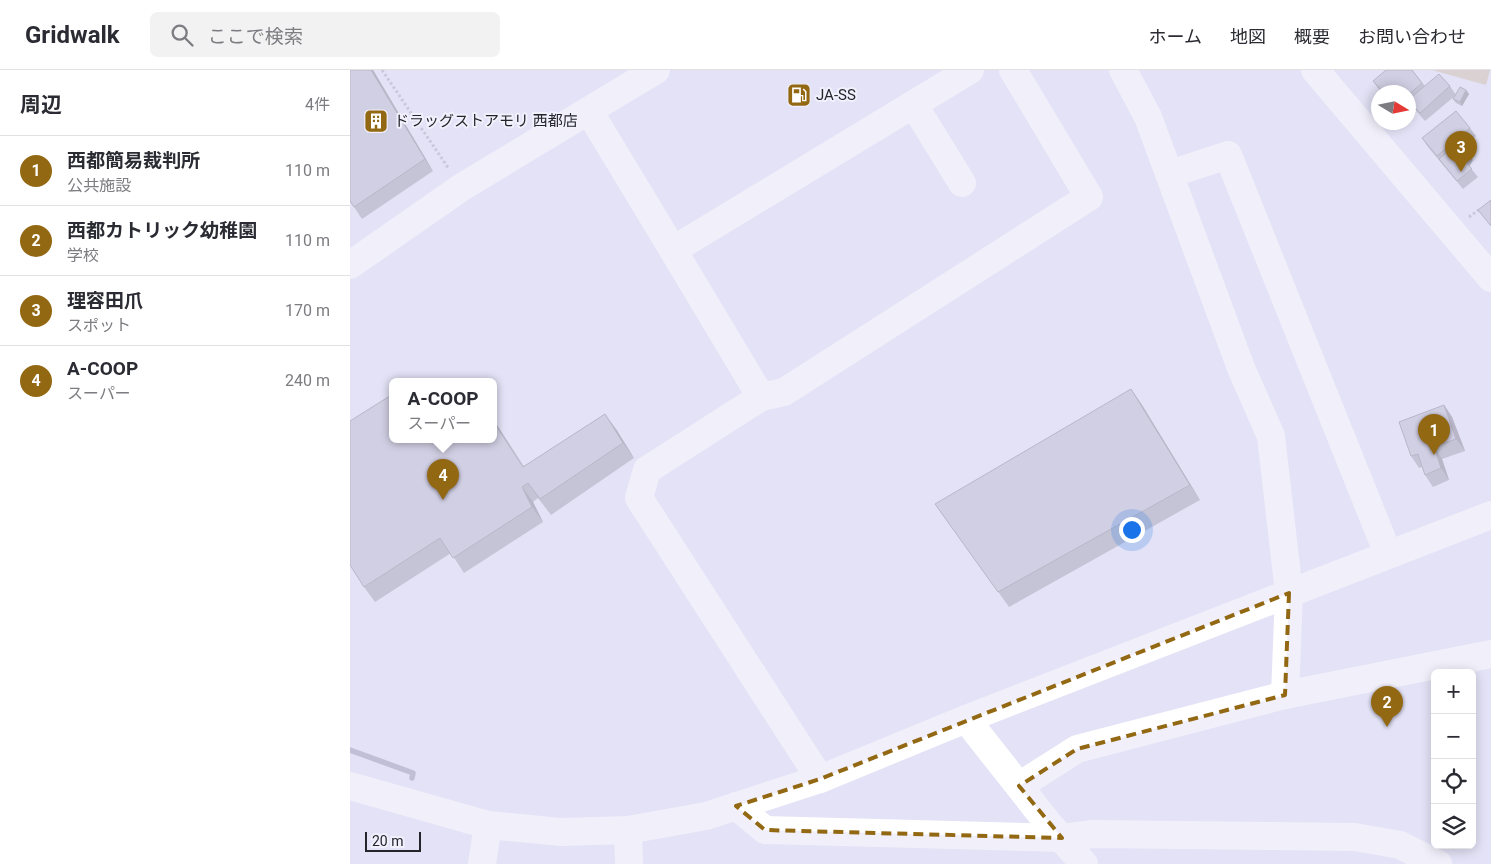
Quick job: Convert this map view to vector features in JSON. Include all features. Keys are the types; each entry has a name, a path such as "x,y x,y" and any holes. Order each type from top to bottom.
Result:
{"street":[{"path":"350,265 462,187 656,70"},
{"path":"673,250 970,70"},
{"path":"820,779 639,498 647,470 761,397 784,392 1089,197 1012,70"},
{"path":"1123,70 1148,117 1241,368 1271,436 1289,593 1285,695"},
{"path":"1315,70 1491,278"},
{"path":"914,104 962,183"},
{"path":"589,111 761,397"},
{"path":"1170,174 1228,155 1388,554"},
{"path":"350,786 488,825 561,832 628,830 706,816 820,779 966,719 1491,515"},
{"path":"1019,786 1077,749 1285,695 1491,654"},
{"path":"966,719 1084,864"},
{"path":"736,806 765,830 1062,838 1094,834 1355,837 1400,845 1438,864"},
{"path":"482,864 488,825"},
{"path":"628,830 629,864"}],"path":[{"path":"382,70 462,187"}],"highlighted area":[{"path":"1289,593 1285,695 1077,749 1019,786 1062,838 765,830 736,806 820,779"}],"shaded area":[{"path":"1432,70 1490,70 1486,85"}],"building":[{"name":"ドラッグストアモリ 西都店","path":"350,70 371,70 425,159 354,207 350,201"},
{"path":"1386,70 1412,70 1422,83 1416,88 1416,85 1377,85 1373,81"},
{"path":"1439,74 1450,86 1420,113 1416,109 1416,93"},
{"path":"1460,87 1466,90 1460,102 1453,99"},
{"path":"1456,111 1470,128 1437,156 1422,138"},
{"path":"1459,142 1467,152 1463,159 1472,169 1457,181 1439,159"},
{"path":"1491,200 1491,226 1478,210"},
{"path":"1131,389 1190,485 998,592 935,504"},
{"path":"389,397 389,443 497,443 497,427 523,467 605,414 623,443 540,499 528,483 522,487 532,507 453,558 440,538 364,587 350,565 350,421"},
{"path":"1444,405 1456,439 1434,447 1441,468 1425,475 1418,454 1411,456 1399,422"}],"waterway":[{"path":"350,750 413,773 412,778"}],"place":[{"name":"JA-SS","path":"799,95"},
{"name":"ドラッグストアモリ 西都店","path":"376,121"},
{"name":"理容田爪","path":"1461,172"},
{"name":"西都簡易裁判所","path":"1434,455"},
{"name":"A-COOP","path":"443,500"},
{"name":"西都カトリック幼稚園","path":"1387,727"}]}
